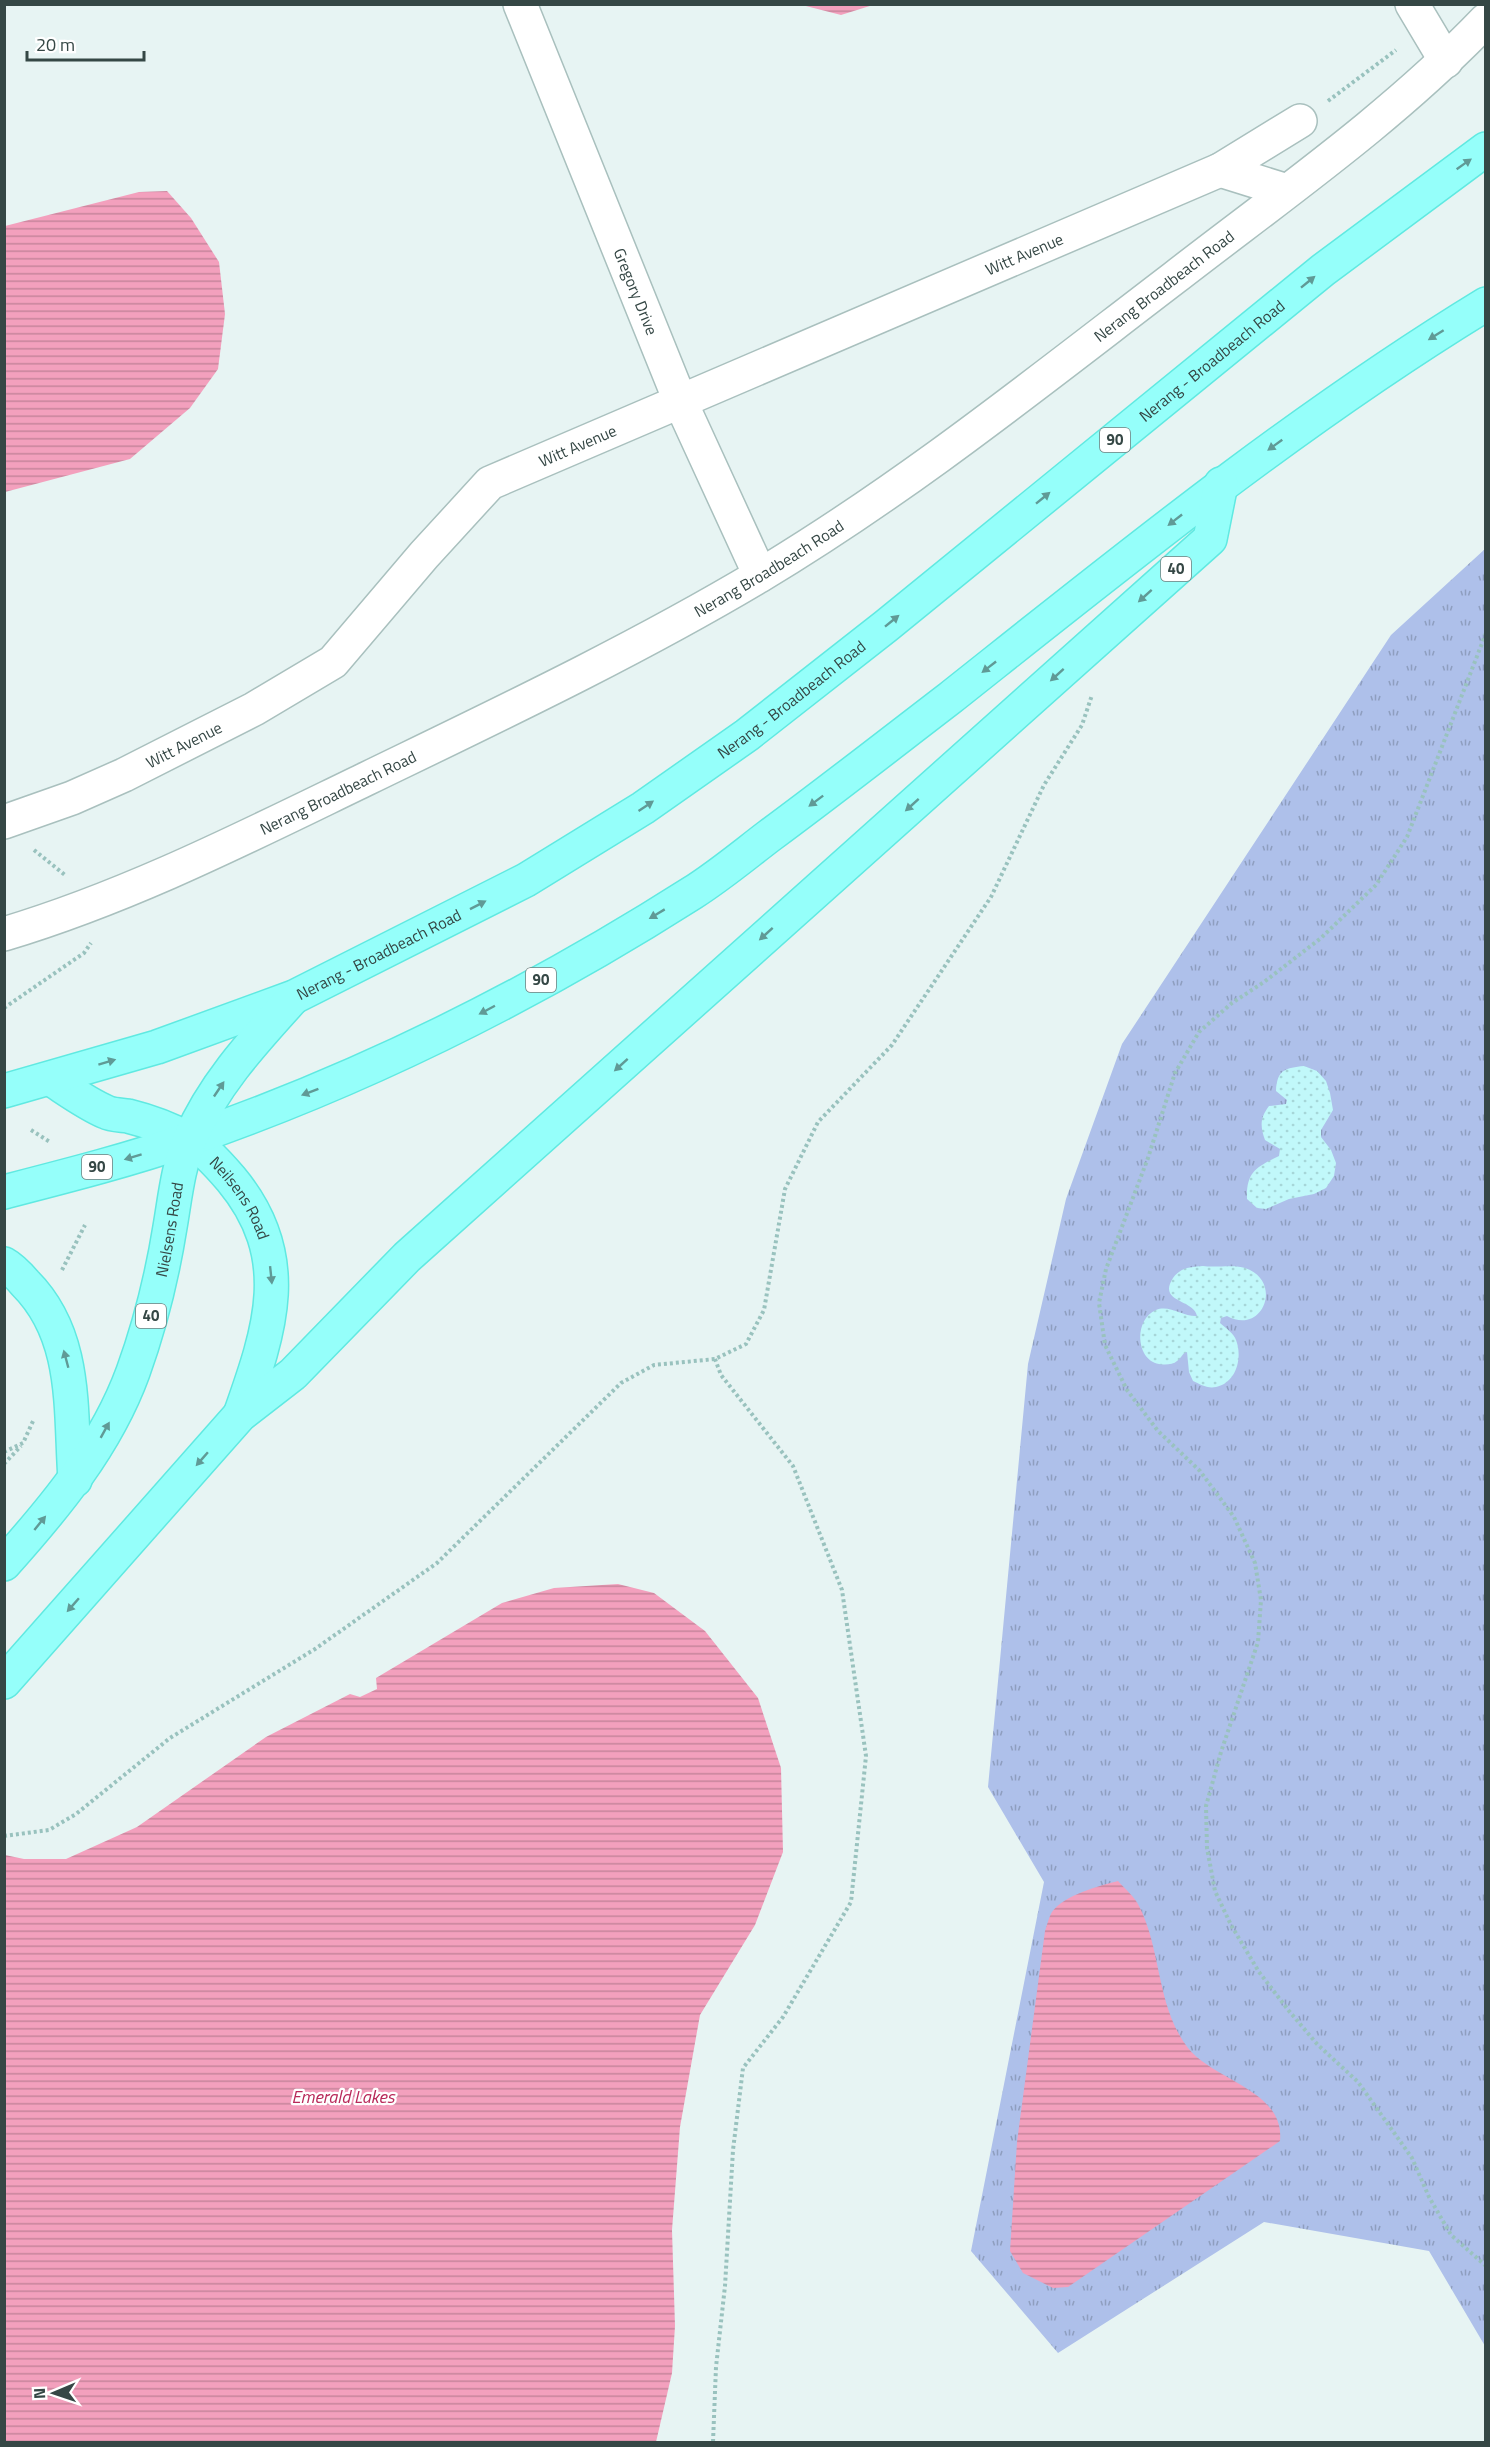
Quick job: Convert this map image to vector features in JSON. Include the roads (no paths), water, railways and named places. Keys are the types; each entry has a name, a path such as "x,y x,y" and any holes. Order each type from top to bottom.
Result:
{"main road":[{"name":"Nerang - Broadbeach Road","path":"4,1091 157,1047 294,997 526,880 643,808 747,735 913,604 1323,270 1485,149"},
{"name":"90","path":"4,1192 86,1171 189,1140 345,1078 429,1040 605,945 695,891 863,766 1221,484 1408,351 1485,304"},
{"name":"40","path":"240,1415 293,1374 416,1249 1210,539 1221,484"},
{"name":"Nielsens Road","path":"4,1564 75,1480 106,1430 132,1374 153,1310 175,1191 189,1140 210,1101 244,1051 294,997"},
{"name":"Neilsens Road","path":"51,1079 106,1112 146,1121 189,1140 222,1168 242,1192 257,1218 268,1251 272,1283 270,1317 259,1361 240,1415"},
{"path":"4,1264 34,1291 51,1315 61,1339 69,1368 75,1480"},
{"path":"4,1682 240,1415"}],"street":[{"name":"Gregory Drive","path":"519,4 681,403 760,575"},
{"path":"1418,16 1446,61 1485,20"},
{"name":"Nerang Broadbeach Road","path":"4,934 137,886 238,843 547,691 654,635 760,575 867,508 970,435 1357,137 1446,61"},
{"name":"Witt Avenue","path":"10,820 72,798 124,775 255,709 333,662 424,555 490,483 1221,170 1300,121"},
{"path":"1221,170 1287,191"}],"water":[{"path":"802,5 873,5 841,15"},
{"path":"167,191 191,218 219,262 225,314 218,369 190,408 130,459 5,492 5,226 139,192"},
{"name":"Emerald Lakes","path":"618,1584 654,1593 705,1631 758,1698 781,1768 783,1852 755,1925 700,2015 680,2127 672,2230 675,2326 672,2373 656,2442 5,2442 5,1855 24,1859 66,1859 137,1827 266,1737 350,1694 360,1697 377,1689 376,1678 502,1603 554,1588"},
{"path":"1118,1881 1137,1903 1146,1923 1164,1996 1178,2032 1188,2048 1200,2059 1260,2098 1271,2110 1279,2124 1280,2141 1068,2287 1053,2288 1023,2273 1010,2251 1017,2142 1045,1931 1052,1912 1065,1901 1082,1892"}]}
